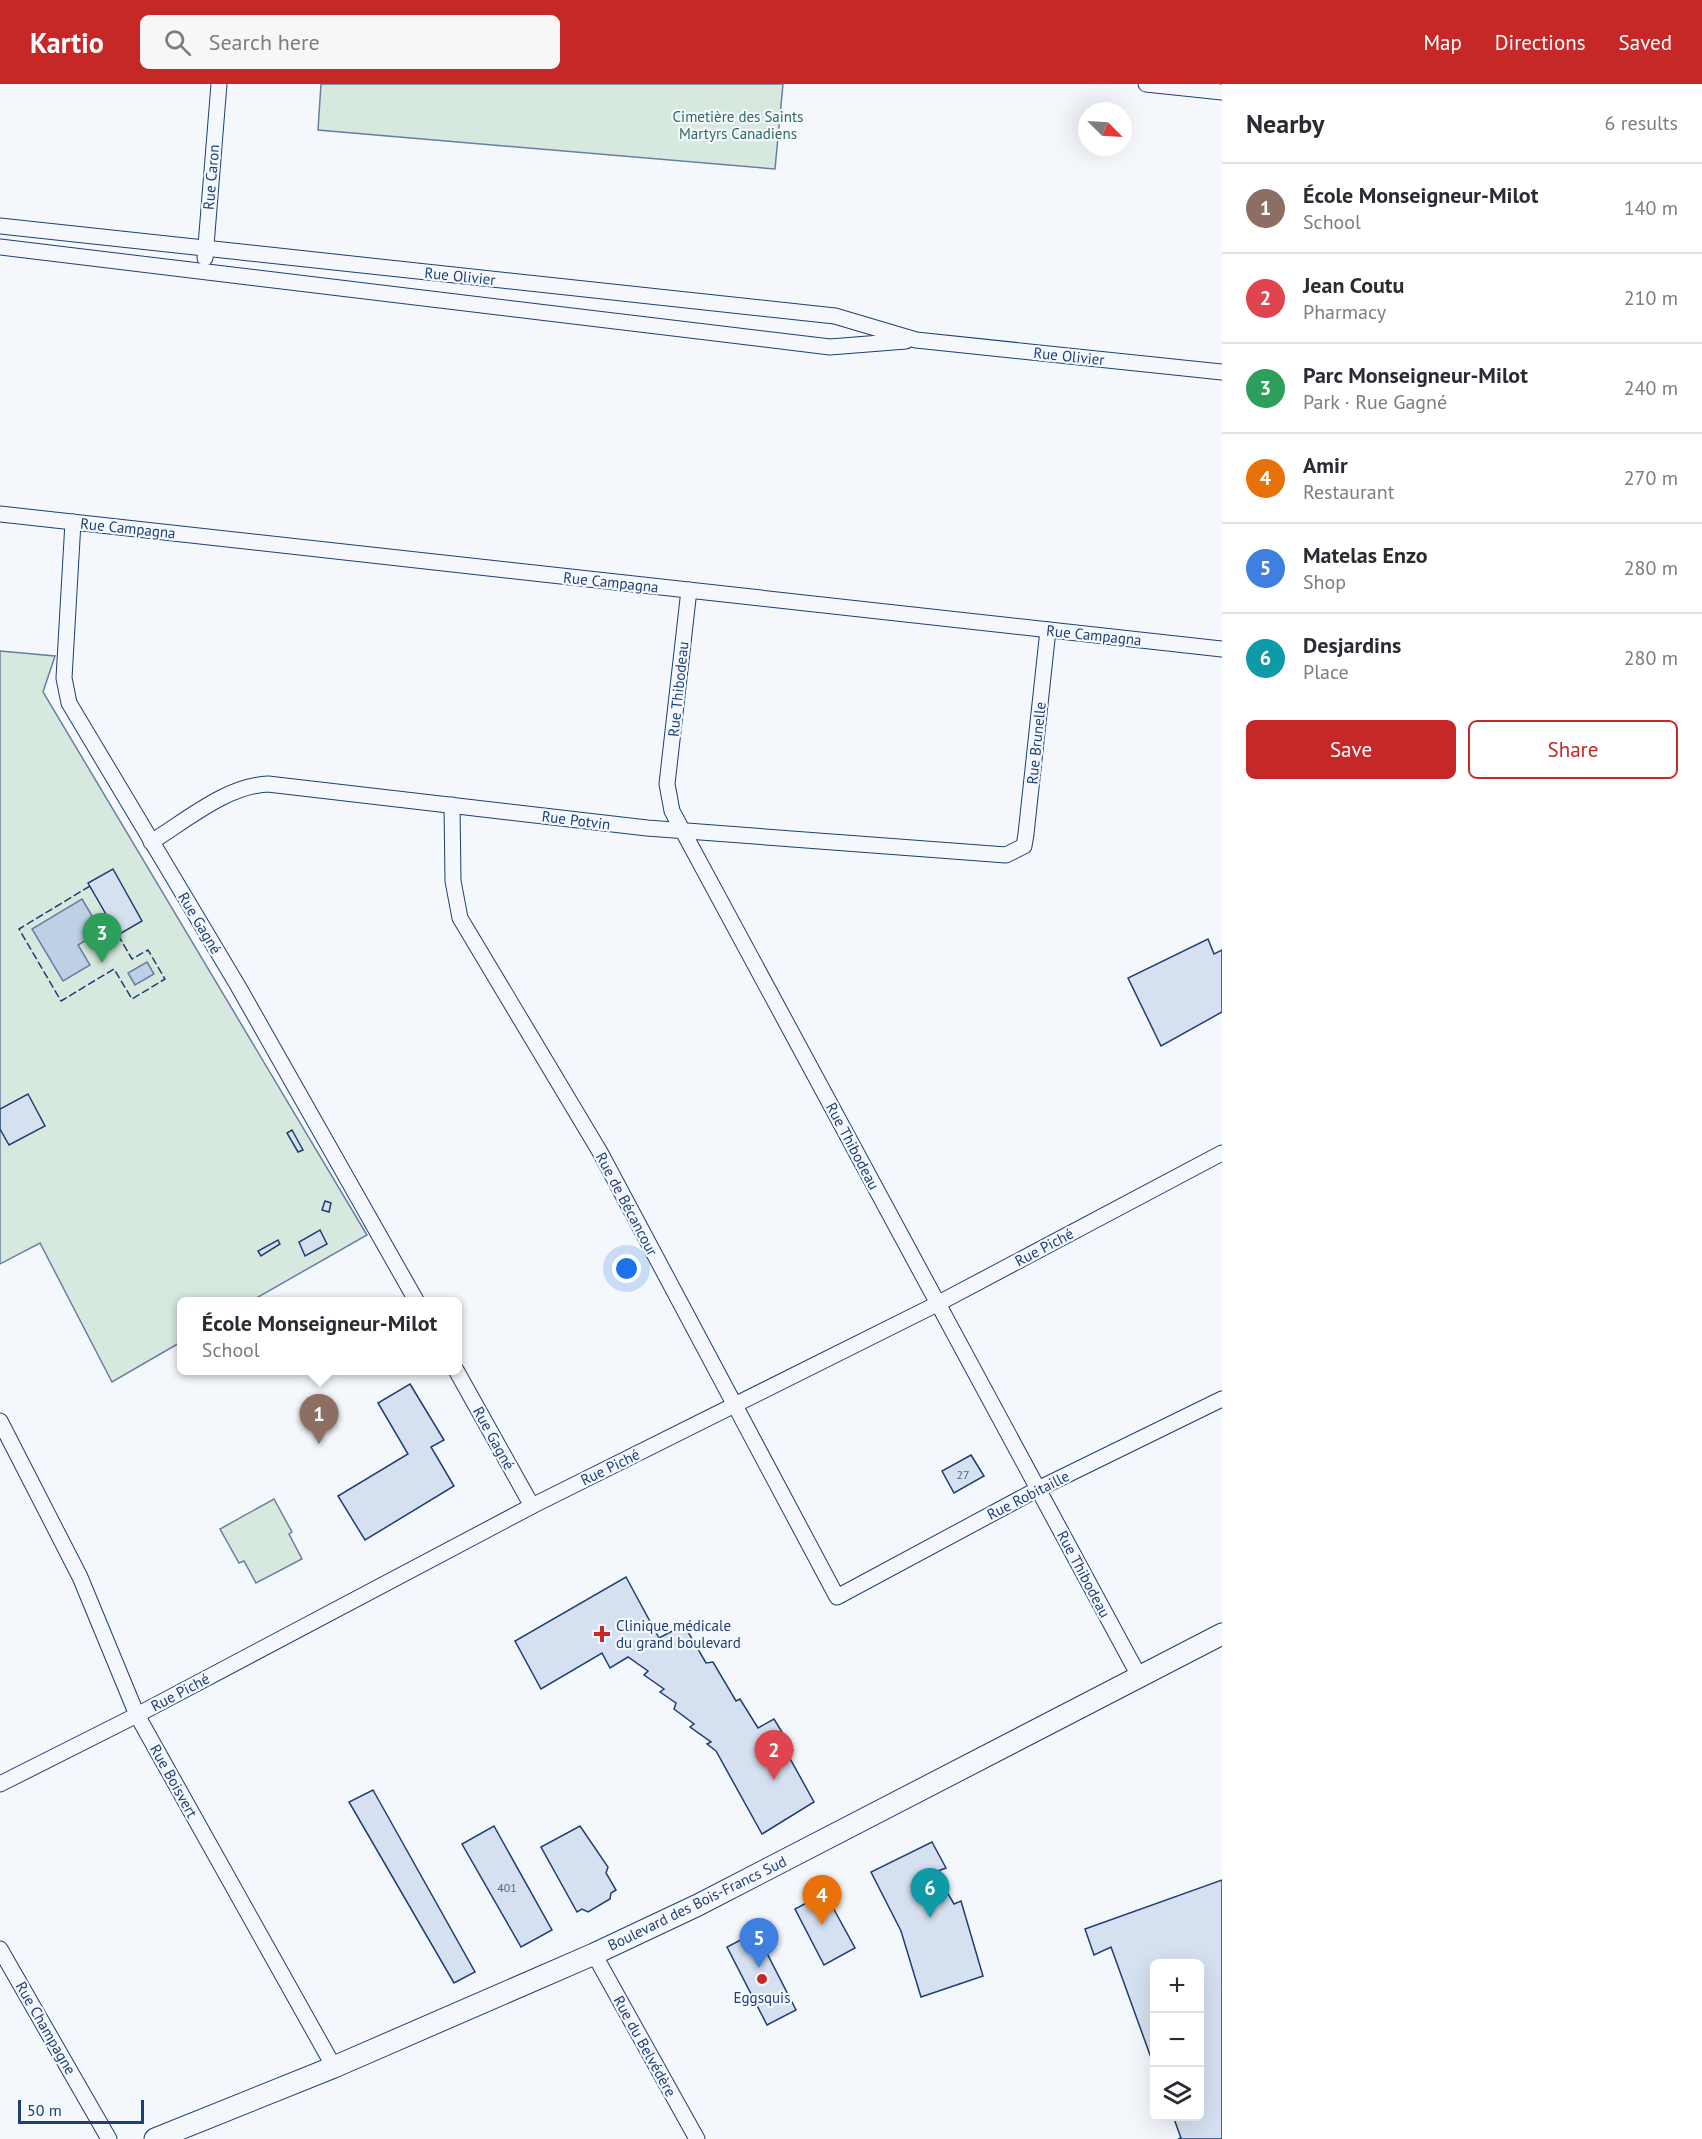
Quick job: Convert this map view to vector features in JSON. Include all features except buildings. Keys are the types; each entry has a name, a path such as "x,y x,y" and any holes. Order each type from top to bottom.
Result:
{"street":[{"name":"Rue Caron","path":"204,270 219,84"},
{"path":"1146,84 1222,92"},
{"name":"Rue Olivier","path":"0,226 835,316 916,340 1222,372"},
{"name":"Rue Olivier","path":"0,247 830,347 916,340"},
{"name":"Rue Campagna","path":"0,514 1222,649"},
{"name":"Rue Gagné","path":"73,522 64,678 69,703 238,986 414,1297"},
{"name":"Rue Thibodeau","path":"689,590 667,784 672,811 1139,1676"},
{"name":"Rue Brunelle","path":"1016,851 1024,846 1026,834 1048,630"},
{"name":"Rue Potvin","path":"151,842 248,785 268,784 684,831 1006,855 1016,851"},
{"name":"Rue de Bécancour","path":"452,805 453,881 460,918 600,1152 837,1597"},
{"name":"Rue Piché","path":"0,1784 137,1715 532,1506 937,1304 1222,1153"},
{"name":"Rue Gagné","path":"458,1375 532,1506"},
{"name":"Rue Robitaille","path":"837,1597 1038,1489 1222,1399"},
{"name":"Rue Boisvert","path":"0,1421 4,1437 80,1577 137,1715 334,2067"},
{"name":"Boulevard des Bois-Francs Sud","path":"155,2139 334,2067 594,1954 707,1900 1222,1634"},
{"name":"Rue Champagne","path":"0,1949 109,2139"},
{"name":"Rue du Belvédère","path":"594,1954 697,2139"}],"green space":[{"name":"Cimetière des Saints Martyrs Canadiens","path":"321,84 783,84 775,169 318,130"},
{"path":"0,651 55,656 43,692 367,1235 258,1297 177,1297 177,1344 112,1382 40,1243 0,1264"},
{"path":"274,1499 292,1532 289,1534 302,1559 256,1583 244,1561 239,1563 220,1529"}],"water":[{"path":"82,899 101,931 78,945 90,965 63,981 32,929"},
{"path":"147,962 154,974 135,985 128,973"}],"fence":[{"path":"90,886 19,929 61,1001 114,969 132,999 165,979 148,950 132,959 118,935"}],"place":[{"name":"Parc Monseigneur-Milot","path":"102,963"},
{"name":"École Monseigneur-Milot","path":"319,1444"},
{"name":"Clinique médicale du grand boulevard","path":"602,1634"},
{"name":"Jean Coutu","path":"774,1780"},
{"name":"Desjardins","path":"930,1918"},
{"name":"Amir","path":"822,1925"},
{"name":"Matelas Enzo","path":"759,1968"},
{"name":"Eggsquis","path":"762,1979"}]}
